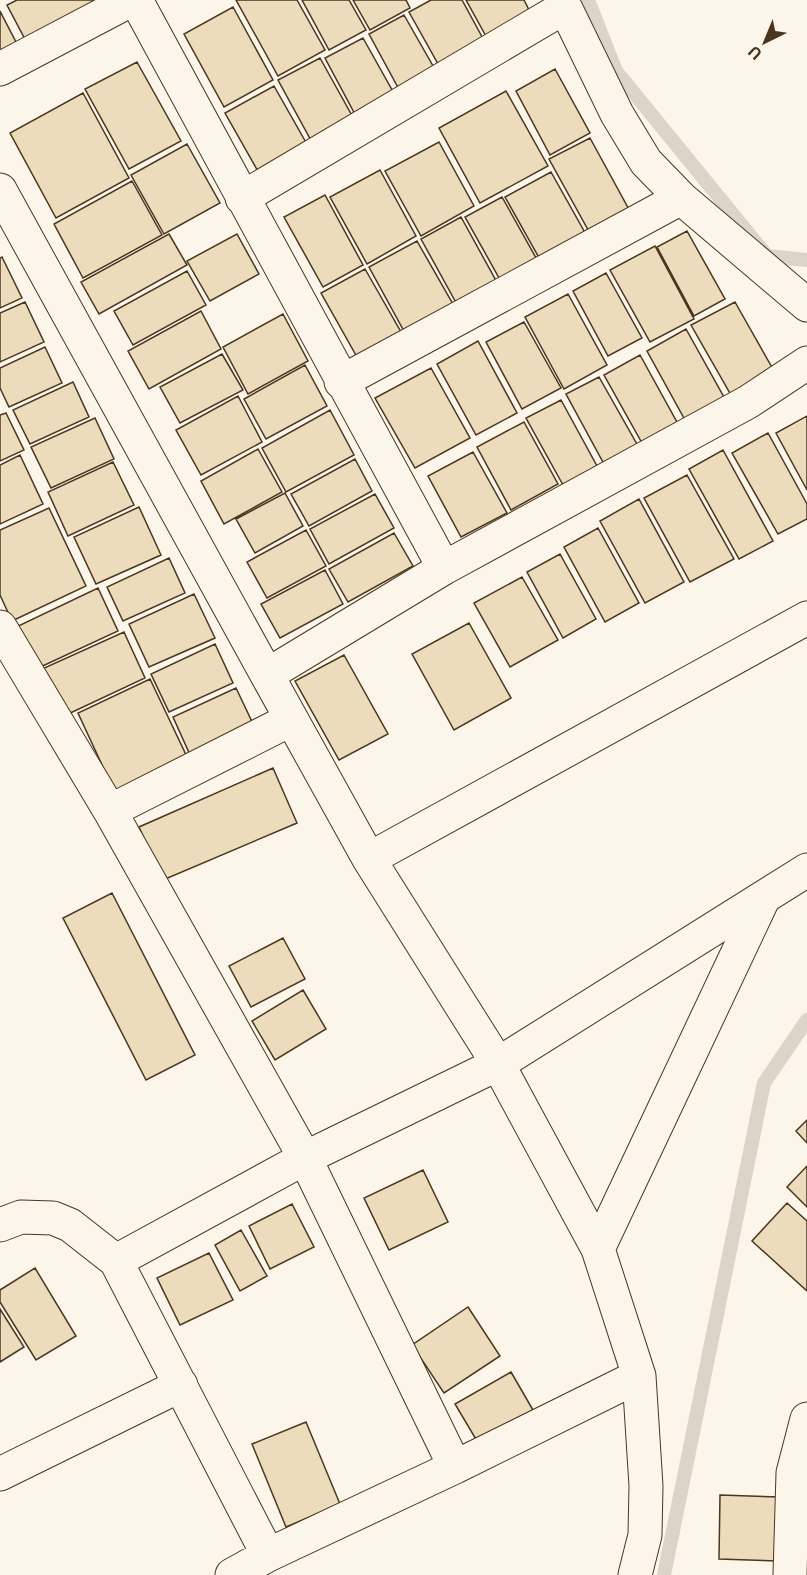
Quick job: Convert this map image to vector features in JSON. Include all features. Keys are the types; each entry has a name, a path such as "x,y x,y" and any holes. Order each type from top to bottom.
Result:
{"street":[{"path":"0,69 131,0"},
{"path":"136,0 341,382 444,568"},
{"path":"242,198 564,3 617,114 646,162 681,198 807,304"},
{"path":"0,190 290,720 369,859 498,1064 598,1249 639,1376 646,1486 645,1535 635,1575"},
{"path":"341,382 681,198"},
{"path":"267,675 444,568 739,407 807,363"},
{"path":"369,859 807,618"},
{"path":"0,627 110,811 305,1158 455,1467"},
{"path":"110,811 290,720"},
{"path":"116,1261 305,1158 498,1064 807,870"},
{"path":"598,1249 764,897"},
{"path":"0,1225 21,1217 52,1218 70,1225 116,1261 268,1555"},
{"path":"232,1575 268,1555 455,1467 639,1376"},
{"path":"0,1474 181,1384"},
{"path":"790,1575 793,1473 807,1419"}],"building":[{"path":"17,0 109,0 27,43 7,5"},
{"path":"236,0 297,0 325,50 278,76"},
{"path":"302,0 349,0 366,30 329,50"},
{"path":"353,0 406,0 410,8 370,30"},
{"path":"431,0 462,0 487,46 442,71 409,12"},
{"path":"466,0 524,0 531,14 487,38"},
{"path":"233,7 273,80 224,107 184,34"},
{"path":"0,11 17,44 0,52"},
{"path":"404,15 437,73 401,93 369,34"},
{"path":"363,38 396,97 357,118 325,58"},
{"path":"320,58 355,121 313,144 278,80"},
{"path":"137,62 181,141 129,169 85,89"},
{"path":"555,69 590,133 550,155 516,91"},
{"path":"274,86 308,146 259,173 225,113"},
{"path":"506,91 548,166 480,203 439,128"},
{"path":"83,93 129,178 56,218 10,133"},
{"path":"590,138 632,215 592,237 549,159"},
{"path":"439,142 474,206 421,236 385,171"},
{"path":"187,144 220,203 164,234 131,175"},
{"path":"380,170 416,236 367,264 330,197"},
{"path":"551,172 588,238 542,263 505,197"},
{"path":"132,181 162,235 83,278 54,224"},
{"path":"325,195 363,265 323,287 284,217"},
{"path":"502,197 540,265 503,285 465,217"},
{"path":"461,217 499,286 459,308 421,239"},
{"path":"687,231 725,299 694,316 657,247"},
{"path":"169,234 187,265 99,314 81,282"},
{"path":"237,234 259,274 210,301 187,261"},
{"path":"417,241 454,306 405,333 369,267"},
{"path":"655,246 694,319 650,342 610,270"},
{"path":"2,257 22,298 0,308 0,258"},
{"path":"365,269 401,332 357,357 321,293"},
{"path":"187,271 206,305 133,345 114,311"},
{"path":"606,273 642,338 608,356 573,291"},
{"path":"568,294 607,365 564,389 525,317"},
{"path":"25,302 44,342 0,362 0,313"},
{"path":"735,302 774,371 731,395 691,325"},
{"path":"201,311 221,349 149,389 128,351"},
{"path":"283,314 308,361 248,394 223,347"},
{"path":"524,322 561,388 522,409 486,342"},
{"path":"686,329 725,399 685,420 647,351"},
{"path":"478,341 517,413 476,435 437,364"},
{"path":"45,347 62,383 9,407 0,388 0,368"},
{"path":"222,354 243,390 180,423 160,387"},
{"path":"640,355 678,424 642,443 604,375"},
{"path":"305,365 327,406 266,439 244,399"},
{"path":"431,368 470,438 415,468 375,398"},
{"path":"599,377 638,446 604,464 566,394"},
{"path":"73,382 89,417 30,444 13,410"},
{"path":"238,396 262,442 201,475 176,430"},
{"path":"561,400 597,466 563,485 526,418"},
{"path":"330,410 354,455 286,492 262,448"},
{"path":"6,413 24,450 0,461 0,415"},
{"path":"807,416 807,490 776,433"},
{"path":"95,418 114,459 51,488 31,447"},
{"path":"524,422 558,484 511,510 477,447"},
{"path":"768,433 807,504 807,519 778,534 732,453"},
{"path":"258,449 282,492 224,524 201,481"},
{"path":"723,450 773,541 739,559 689,469"},
{"path":"473,452 507,513 461,537 428,476"},
{"path":"20,455 43,504 0,524 0,465"},
{"path":"355,459 372,491 309,526 291,494"},
{"path":"113,462 134,505 68,536 48,492"},
{"path":"687,475 734,559 690,582 644,498"},
{"path":"285,493 303,526 255,553 236,519"},
{"path":"375,494 394,528 329,564 310,529"},
{"path":"639,499 684,582 645,603 600,521"},
{"path":"139,507 161,555 96,584 74,537"},
{"path":"49,508 86,586 12,621 0,595 0,530"},
{"path":"598,528 639,603 605,622 564,547"},
{"path":"306,530 326,566 267,598 247,562"},
{"path":"394,533 413,566 348,602 329,569"},
{"path":"560,554 596,619 563,638 527,572"},
{"path":"169,558 185,593 123,621 107,587"},
{"path":"325,570 343,604 280,638 261,604"},
{"path":"522,577 558,640 510,667 474,603"},
{"path":"98,588 118,631 34,670 14,628"},
{"path":"194,594 215,638 149,667 129,624"},
{"path":"469,623 511,698 454,730 412,654"},
{"path":"124,632 145,678 64,716 42,669"},
{"path":"215,644 233,683 169,712 151,674"},
{"path":"344,655 388,734 339,760 295,681"},
{"path":"150,679 188,759 115,793 78,713"},
{"path":"236,688 255,728 191,757 173,717"},
{"path":"273,768 297,823 163,880 139,827"},
{"path":"112,893 195,1055 146,1080 63,918"},
{"path":"283,938 305,979 251,1007 229,966"},
{"path":"303,990 326,1029 275,1060 252,1021"},
{"path":"807,1120 807,1143 796,1131"},
{"path":"807,1166 807,1207 787,1187"},
{"path":"423,1170 448,1222 389,1250 364,1198"},
{"path":"787,1203 807,1221 807,1291 752,1241"},
{"path":"292,1204 314,1247 270,1269 249,1226"},
{"path":"241,1230 267,1276 240,1291 215,1245"},
{"path":"209,1253 233,1300 180,1325 157,1278"},
{"path":"35,1268 76,1336 36,1360 0,1302 0,1290"},
{"path":"468,1307 500,1356 444,1393 412,1345"},
{"path":"0,1309 24,1347 0,1362"},
{"path":"511,1372 533,1410 477,1441 455,1404"},
{"path":"306,1422 340,1504 286,1527 252,1444"},
{"path":"720,1495 780,1497 778,1561 719,1559"}],"waterway":[{"path":"588,0 616,71 767,256 807,260"},
{"path":"664,1575 764,1083 807,1020"}]}
